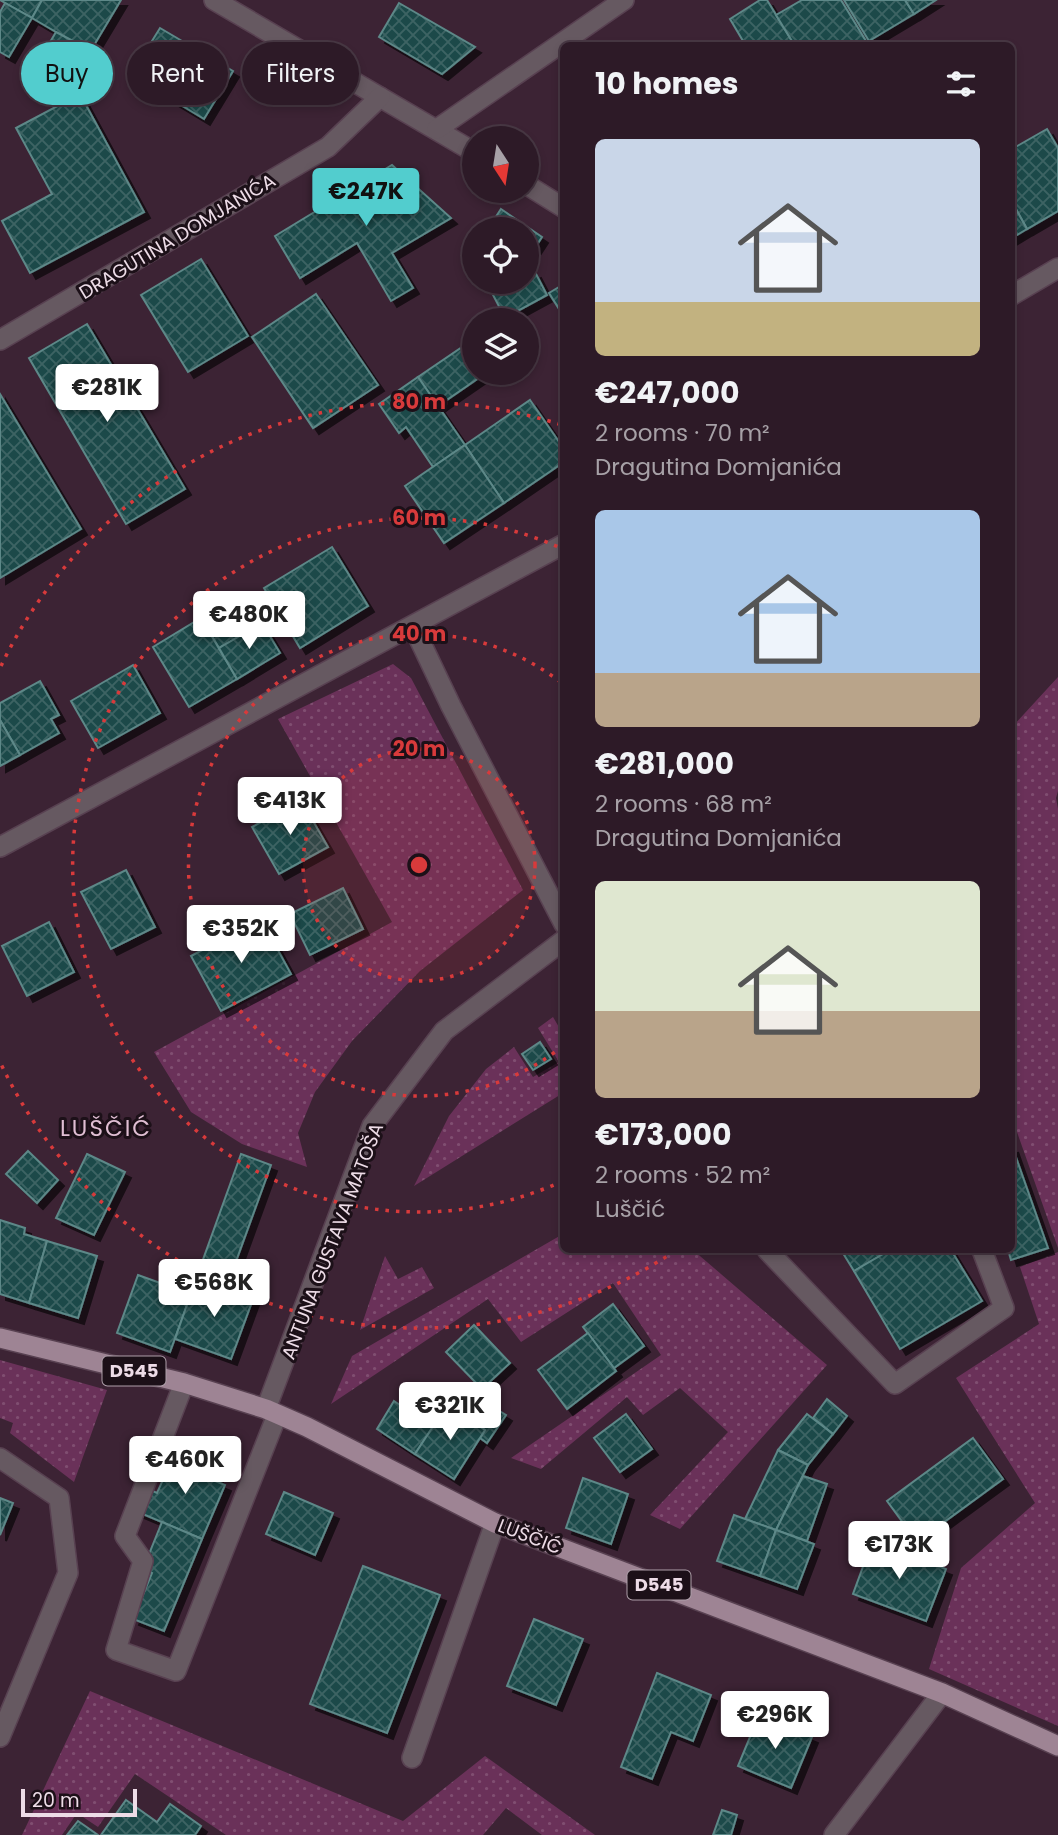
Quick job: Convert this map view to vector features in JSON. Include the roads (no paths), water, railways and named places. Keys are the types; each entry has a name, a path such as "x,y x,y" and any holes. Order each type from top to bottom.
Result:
{"main road":[{"name":"LUŠČIĆ","path":"0,1338 184,1383 271,1412 307,1427 495,1523 943,1693 1058,1746"}],"street":[{"path":"215,0 462,145"},
{"path":"563,42 624,0"},
{"path":"437,129 560,44"},
{"name":"DRAGUTINA DOMJANIĆA","path":"0,340 328,147 380,97"},
{"path":"539,192 560,206"},
{"path":"1015,293 1058,268"},
{"path":"0,847 560,546"},
{"path":"413,626 457,718 560,917"},
{"name":"ANTUNA GUSTAVA MATOŠA","path":"184,1383 125,1536 143,1561 116,1650 176,1671 372,1126 444,1031 560,943"},
{"path":"770,1253 895,1384 1004,1308 985,1257"},
{"path":"0,1458 59,1498 68,1573 0,1737"},
{"path":"411,1758 495,1523"},
{"path":"834,1835 943,1693"}],"district":[{"name":"LUŠČIĆ","path":"106,1128"}]}
